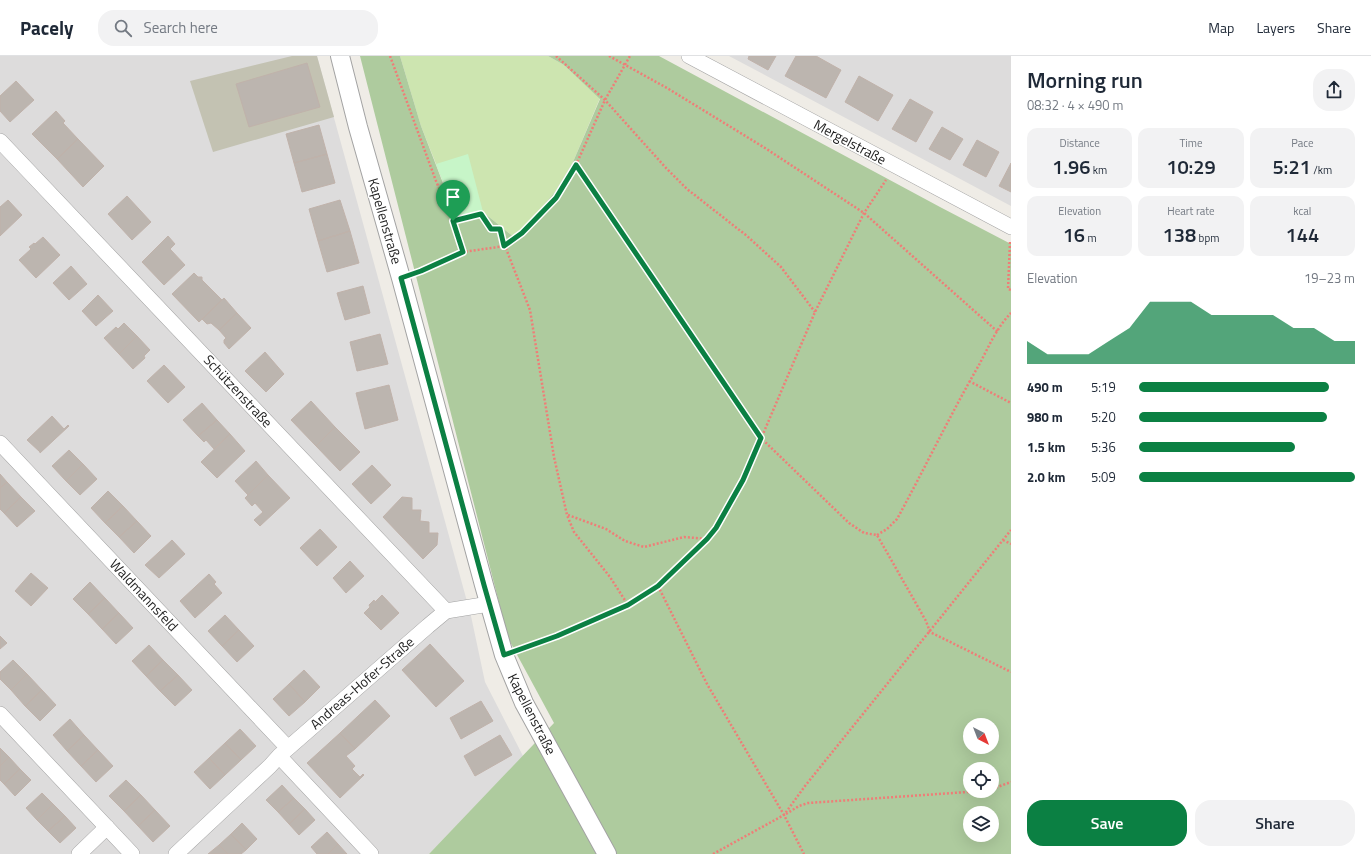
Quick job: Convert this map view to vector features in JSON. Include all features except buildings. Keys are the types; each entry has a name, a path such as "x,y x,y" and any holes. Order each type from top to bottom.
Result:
{"street":[{"name":"Kapellenstraße","path":"340,56 358,127 401,278 504,655 524,703 607,854"},
{"name":"Mergelstraße","path":"688,56 1011,227"},
{"name":"Schützenstraße","path":"0,141 446,611"},
{"name":"Waldmannsfeld","path":"0,443 284,752"},
{"path":"446,611 489,604"},
{"name":"Andreas-Hofer-Straße","path":"176,854 284,752 446,611"},
{"path":"0,714 132,854"},
{"path":"284,752 371,854"},
{"path":"79,854 107,827"}],"path":[{"path":"390,56 436,181 453,221 463,252"},
{"path":"556,56 605,100 666,168 688,189 747,236 781,267 815,312"},
{"path":"609,56 667,88 765,148 864,213 998,332"},
{"path":"401,278 421,271 463,252 504,246 522,233 556,198 576,165 605,100 630,56"},
{"path":"576,165 761,438 849,523 864,533 877,536 926,621 930,632 1011,672"},
{"path":"504,655 557,636 628,605 658,586 707,539 716,528 743,480 815,312 864,213 895,166"},
{"path":"453,221 481,214 491,229 500,229 504,246 530,310 554,457 567,515 574,532 610,577 628,605"},
{"path":"1011,227 1008,288 1011,290"},
{"path":"877,536 897,519 970,381 1006,318 1011,313"},
{"path":"970,381 1011,403"},
{"path":"567,515 606,529 625,541 644,547 684,537 707,539"},
{"path":"784,815 805,786 1011,530"},
{"path":"1003,540 1011,544"},
{"path":"658,586 707,684 784,815 804,854"},
{"path":"999,786 1011,782"},
{"path":"713,854 799,806 808,803 963,792"}],"shaded area":[{"path":"0,56 317,56 471,616 485,682 523,756 429,854 0,854"},
{"path":"292,56 317,56 334,117 213,152 190,81"},
{"path":"729,56 1011,56 1011,206"}],"green space":[{"path":"360,56 400,56 421,126 456,217 483,212 515,238 555,192 573,162 600,99 564,65 548,56 659,56 1011,244 1011,854 429,854 554,723 508,638"},
{"path":"400,56 548,56 564,65 600,98 573,162 555,192 515,238 483,212 457,217 421,126"},
{"path":"468,154 483,212 457,217 436,164"}],"route":[{"path":"576,165 761,438 743,480 718,521 716,528 707,539 658,586 628,605 557,636 504,655 401,278 421,271 463,252 453,221 481,214 491,229 500,229 504,246 522,233 556,198 576,165"}]}
